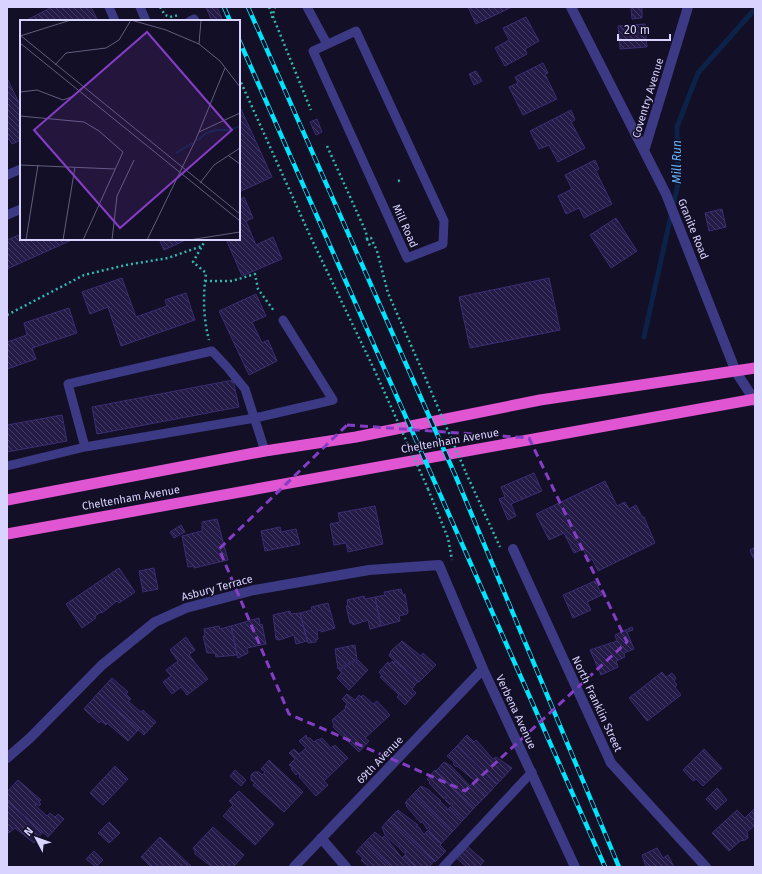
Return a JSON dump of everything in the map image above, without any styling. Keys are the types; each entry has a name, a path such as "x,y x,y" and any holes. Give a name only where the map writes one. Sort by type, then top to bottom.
{"highway":[{"name":"Cheltenham Avenue","path":"7,500 266,451 356,437 540,400 755,368"},
{"name":"Cheltenham Avenue","path":"7,534 755,400"}],"street":[{"name":"Granite Road","path":"570,7 666,194 678,221 736,372 755,400"},
{"name":"Coventry Avenue","path":"644,151 688,7"},
{"name":"North Franklin Street","path":"513,549 611,763 706,867"},
{"name":"Verbena Avenue","path":"439,565 484,669 575,867"},
{"name":"Asbury Terrace","path":"7,758 30,738 102,665 155,622 186,608 254,590 368,570 439,565"},
{"name":"69th Avenue","path":"294,867 484,669"},
{"path":"321,838 346,867"}],"lane":[{"path":"109,7 115,20"},
{"path":"140,7 146,20"},
{"path":"307,7 327,44"},
{"name":"Mill Road","path":"356,30 444,221 443,244 407,258 313,51 327,44 356,30"},
{"path":"7,175 20,169"},
{"path":"7,215 20,209"},
{"path":"7,466 85,447 254,418 333,400 283,320"},
{"path":"85,447 68,384 212,351 245,389 266,451"},
{"path":"443,867 532,772"}],"path":[{"path":"160,7 165,15 170,17 183,13"},
{"path":"269,7 272,18 311,110"},
{"path":"272,18 275,7"},
{"path":"240,80 312,240 374,369 428,489 448,538 453,560 439,565"},
{"path":"240,89 244,87"},
{"path":"327,146 361,219 370,246"},
{"path":"398,181 402,180"},
{"path":"367,239 371,238 377,251 388,292 466,473 504,554"},
{"path":"205,240 193,262 206,273 204,322 212,351"},
{"path":"7,315 84,275 126,265 168,258 202,246"},
{"path":"205,281 232,281 255,274 258,289 272,309 283,320"}],"highlighted area":[{"path":"347,425 529,438 627,642 465,791 289,714 219,549"}],"building":[{"path":"52,7 91,7 98,20 27,20"},
{"path":"206,7 217,7 223,20 212,20"},
{"path":"468,7 512,7 476,24"},
{"path":"642,7 642,18 632,19 631,8"},
{"path":"526,17 539,41 525,49 527,54 505,66 495,48 509,40 503,28"},
{"path":"645,24 647,47 620,49 618,26"},
{"path":"543,63 548,73 545,74 557,99 523,115 509,87 518,83 515,77"},
{"path":"476,71 482,81 474,85 469,74"},
{"path":"7,78 18,101 20,100 20,140 12,144 9,139 7,140"},
{"path":"240,110 272,177 240,192"},
{"path":"571,110 575,120 571,122 585,148 558,162 549,145 539,149 530,131"},
{"path":"317,119 322,132 316,135 310,122"},
{"path":"595,160 599,169 596,171 612,204 584,218 579,208 566,214 558,196 572,189 565,175"},
{"path":"244,197 253,218 246,221 256,245 273,237 282,259 242,276 226,240 240,240 240,199"},
{"path":"722,209 726,227 709,231 705,213"},
{"path":"616,218 637,251 611,268 590,235"},
{"path":"20,234 20,240 72,240 7,269 7,240"},
{"path":"159,240 186,240 164,250"},
{"path":"122,278 136,317 167,306 165,300 186,293 195,320 121,346 108,307 90,314 82,292"},
{"path":"549,278 560,330 470,348 459,297"},
{"path":"256,294 266,316 252,322 262,343 268,340 277,361 249,375 219,311"},
{"path":"69,308 77,333 32,348 36,359 7,369 7,342 27,335 24,323"},
{"path":"233,380 239,407 97,434 92,407"},
{"path":"62,415 67,441 7,452 7,425"},
{"path":"534,473 542,491 511,504 516,516 508,520 499,499 505,497 501,487"},
{"path":"605,481 617,506 625,502 629,509 636,505 642,517 644,517 655,543 598,571 592,559 589,561 583,549 574,553 564,533 549,540 536,514"},
{"path":"375,506 383,544 348,552 346,543 334,545 330,524 340,522 338,513"},
{"path":"217,519 228,560 194,568 194,566 188,567 182,536 202,531 202,522"},
{"path":"181,525 185,532 174,538 170,532"},
{"path":"280,527 281,532 296,529 300,544 265,551 261,531"},
{"path":"755,547 755,557 753,558 750,550"},
{"path":"119,568 135,592 119,603 117,601 102,613 101,612 95,616 96,618 82,628 66,604"},
{"path":"154,568 158,589 143,592 139,571"},
{"path":"595,581 602,595 587,602 591,610 573,618 563,595"},
{"path":"401,589 403,595 405,594 407,614 399,616 400,621 381,626 375,597 385,595 384,592"},
{"path":"364,596 365,599 375,597 381,626 370,629 368,620 353,625 350,623 346,606 348,606 347,600"},
{"path":"328,603 335,628 321,632 321,630 317,631 318,639 316,642 308,643 300,613 312,610 311,607"},
{"path":"290,611 291,614 300,613 307,641 296,644 294,635 279,640 276,639 273,615"},
{"path":"259,618 260,625 262,624 266,644 247,648 248,653 238,658 231,626"},
{"path":"219,626 220,629 231,626 237,655 216,657 215,653 207,653 203,636 205,636 204,629"},
{"path":"632,627 633,630 627,632 634,649 624,653 625,657 616,661 618,667 601,675 590,650 617,641 615,635"},
{"path":"186,637 195,650 189,655 208,679 187,695 181,687 172,694 163,682 171,676 166,670 178,661 170,650"},
{"path":"402,641 421,656 423,653 436,665 419,682 389,656 391,651"},
{"path":"355,645 357,659 338,669 335,649"},
{"path":"358,660 368,670 349,690 337,678 342,672 339,670"},
{"path":"392,661 394,663 395,661 419,682 417,682 412,689 416,693 405,705 397,697 399,695 380,677 382,676 379,672 388,662 390,664"},
{"path":"662,672 666,677 672,673 676,678 674,681 677,685 675,687 681,695 647,721 629,698"},
{"path":"112,678 128,692 126,694 131,699 128,701 141,712 143,710 156,722 144,735 98,693"},
{"path":"98,693 139,729 128,741 107,723 106,725 101,721 99,723 84,709"},
{"path":"347,694 355,700 359,695 361,697 363,695 373,704 377,701 390,715 365,738 369,741 359,752 333,727 334,725 332,720 346,708 345,707 347,704 342,699"},
{"path":"306,735 307,738 310,738 314,742 322,738 331,748 335,745 348,758 324,781 328,785 316,796 299,777 300,776 298,773 296,775 291,769 293,768 289,765 295,759 289,753 294,749 299,754 306,748 299,741"},
{"path":"467,735 474,742 476,740 493,759 496,757 512,768 497,784 457,746"},
{"path":"457,746 497,784 486,796 473,783 475,781 457,766 456,767 453,764 454,762 447,756"},
{"path":"704,749 722,768 703,786 696,779 693,781 683,770"},
{"path":"269,760 303,792 284,812 253,785 255,783 251,780 251,775 254,772 259,772 262,775 265,772 261,769"},
{"path":"444,762 451,766 470,786 473,783 486,796 474,808 436,771"},
{"path":"115,766 128,779 103,805 90,793"},
{"path":"235,770 246,780 241,786 230,776"},
{"path":"435,770 474,808 463,820 450,807 453,804 451,803 450,805 445,800 447,798 445,797 444,799 429,783 430,782 427,779"},
{"path":"18,780 41,800 39,802 41,804 39,806 36,804 35,805 47,816 50,813 55,817 58,814 64,819 48,837 7,801 7,792"},
{"path":"421,786 429,790 441,801 439,803 442,803 447,810 450,807 463,820 452,832 413,794"},
{"path":"717,788 727,800 716,810 706,799"},
{"path":"239,791 274,824 255,845 223,816 233,805 229,801"},
{"path":"413,794 452,832 441,844 427,831 430,829 428,827 427,829 422,821 421,823 406,806 407,805 405,803"},
{"path":"7,801 43,832 34,843 15,828 9,833 7,831"},
{"path":"755,808 755,825 747,832 748,838 740,841 729,851 712,833 737,810 745,818"},
{"path":"398,810 418,825 416,827 419,827 424,835 427,831 446,851 435,862 389,819"},
{"path":"389,819 434,861 429,867 416,867 404,856 406,853 405,851 404,853 399,848 400,846 398,847 385,835 382,827"},
{"path":"109,822 120,833 109,843 98,833"},
{"path":"213,827 244,855 233,867 212,867 195,854 193,848"},
{"path":"375,832 382,838 384,836 402,858 404,856 416,867 391,867 365,842"},
{"path":"160,837 192,867 151,867 141,857"},
{"path":"365,842 391,867 369,867 361,860 363,858 356,852"},
{"path":"466,845 484,861 479,867 467,867 455,857"},
{"path":"657,848 663,858 668,855 674,867 646,867 642,855"},
{"path":"94,851 103,860 96,867 86,859"}],"waterway":[{"name":"Mill Run","path":"644,337 678,184 677,127 698,73 755,9"}],"railway":[{"path":"224,7 230,20"},
{"path":"248,7 456,477 619,867"},
{"path":"240,42 605,867"}]}
